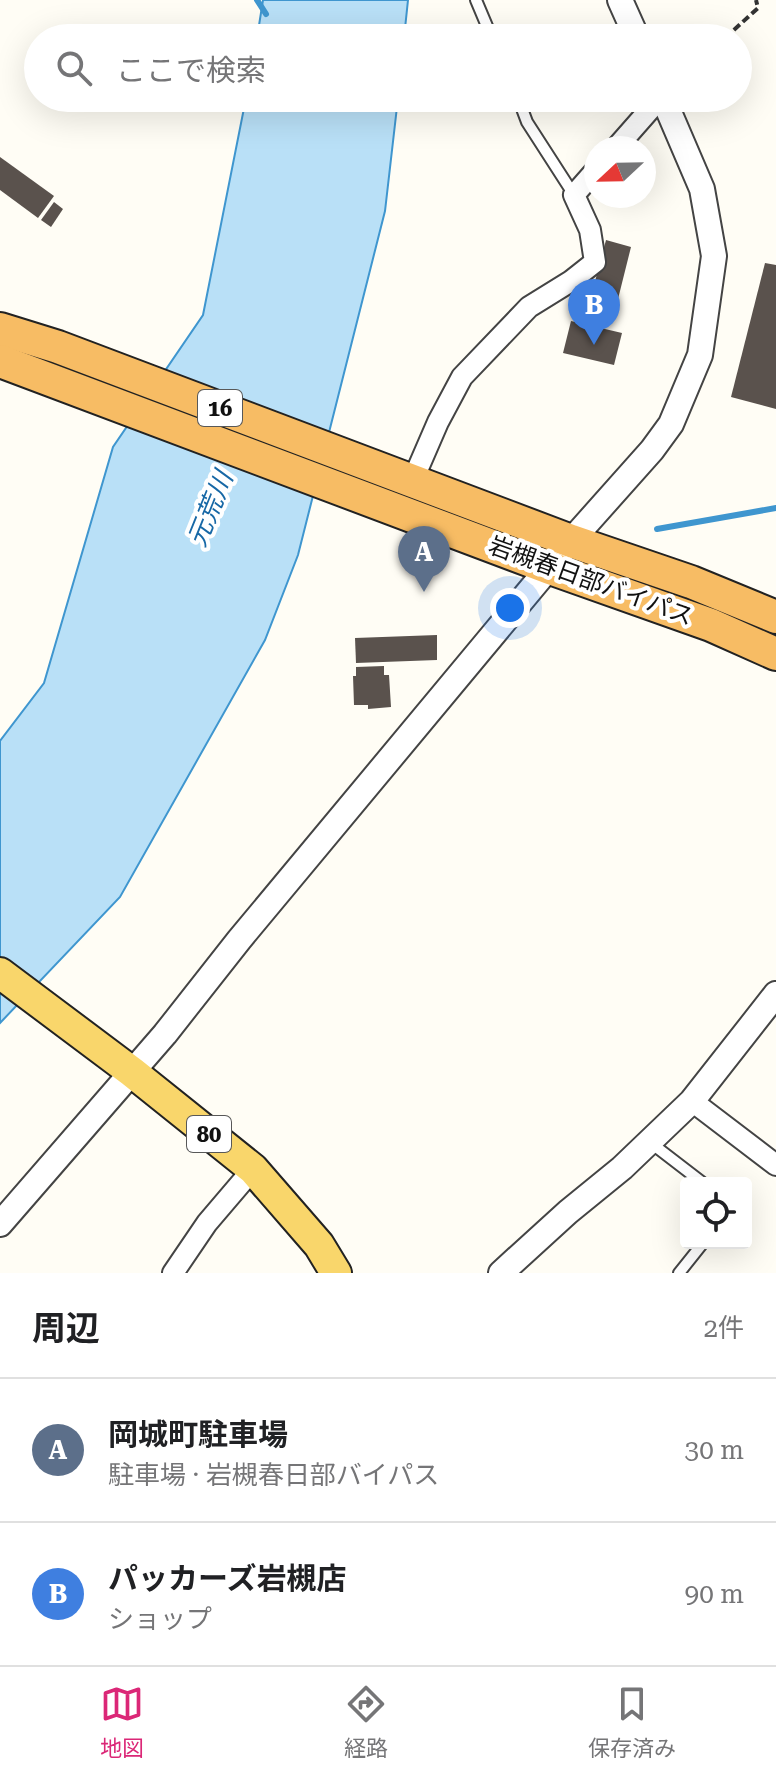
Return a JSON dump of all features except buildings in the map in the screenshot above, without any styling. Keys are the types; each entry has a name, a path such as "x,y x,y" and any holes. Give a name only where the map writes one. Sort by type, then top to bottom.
{"highway":[{"name":"岩槻春日部バイパス","path":"0,329 58,347 378,485 550,568 711,625 776,654"},
{"name":"岩槻春日部バイパス","path":"0,361 378,485 412,482 691,582 776,617"}],"main road":[{"name":"80","path":"0,973 132,1072 253,1169 319,1245 336,1273"}],"street":[{"path":"620,0 631,24"},
{"path":"627,136 649,112"},
{"path":"0,1224 132,1072 671,424 700,355 714,256 702,189 668,112"},
{"path":"412,482 462,377 529,307 595,262 590,230 574,195 584,184"},
{"path":"501,1273 692,1101 776,994"},
{"path":"692,1101 776,1165"},
{"path":"173,1273 207,1223 253,1169"}],"lane":[{"path":"476,0 486,24"},
{"path":"523,112 574,195"},
{"path":"650,1142 695,1177"},
{"path":"679,1273 698,1249"}],"path":[{"path":"740,24 758,8 756,0"}],"water":[{"path":"263,0 408,0 405,24 259,24"},
{"name":"元荒川","path":"243,112 396,112 385,211 298,555 265,640 120,897 0,1023 0,741 44,683 113,447 203,315"}],"waterway":[{"path":"257,0 266,14"},
{"path":"657,529 776,508"}],"place":[{"name":"パッカーズ岩槻店","path":"594,345"},
{"name":"岡城町駐車場","path":"424,592"}]}
